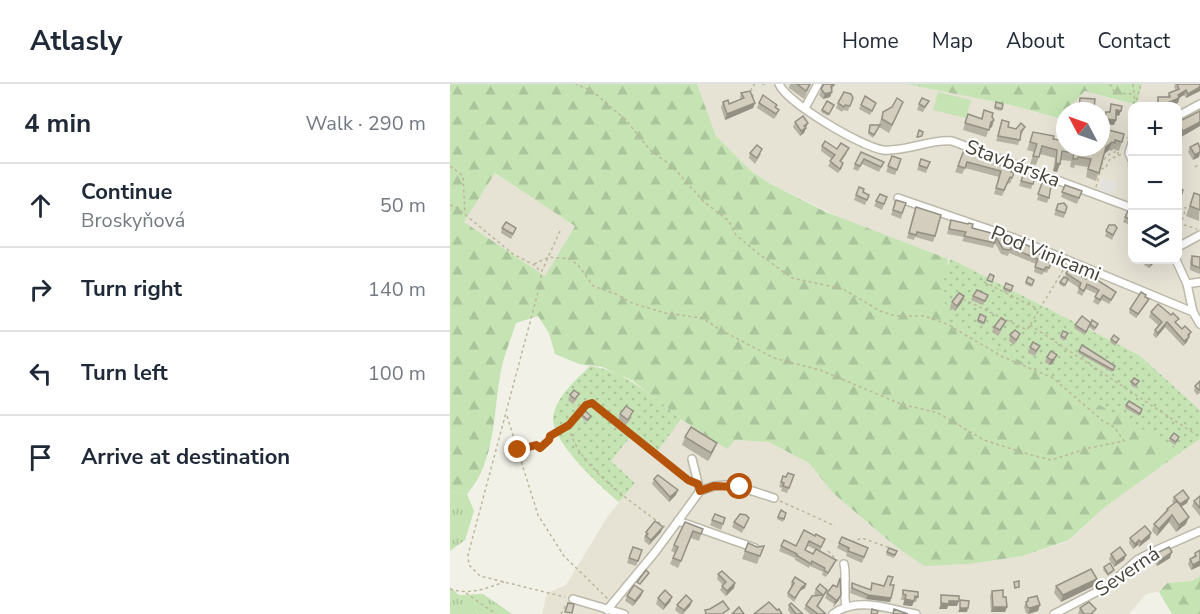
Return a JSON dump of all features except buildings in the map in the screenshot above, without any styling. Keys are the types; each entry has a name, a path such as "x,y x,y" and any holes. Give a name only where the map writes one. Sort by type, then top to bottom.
{"street":[{"name":"Stavbárska","path":"778,84 788,98 851,137 882,150 899,150 943,140 952,141 1128,206"},
{"path":"805,108 818,84"},
{"path":"1182,114 1200,104"},
{"name":"Pod Vinicami","path":"897,198 1014,238 1193,312"},
{"path":"1182,244 1199,232"},
{"path":"1178,264 1186,284 1193,312 1200,324"},
{"path":"1186,284 1200,282"},
{"path":"607,610 671,531 699,487 692,459"},
{"path":"699,487 725,485 740,487 774,498"},
{"path":"678,521 756,549"},
{"name":"Severná","path":"1054,614 1108,586 1137,560 1200,531"},
{"path":"844,564 846,606"},
{"path":"573,599 594,610 624,614"},
{"path":"833,614 846,606 861,604 892,612 916,614"}],"path":[{"path":"534,264 549,257 570,259 579,266 593,286 616,294 632,303 665,313 702,318 774,358 820,370 901,404 938,414 984,440 1051,460 1089,448 1124,441 1114,428 1053,378 1003,357 947,324 924,316 896,316 880,311 843,289 792,278 736,235 729,221 703,201 673,167 650,150 626,120 592,91 576,84"},
{"path":"753,96 751,88 755,84"},
{"path":"1110,84 1115,93 1135,94"},
{"path":"1133,84 1135,102"},
{"path":"1136,102 1141,84"},
{"path":"1095,191 1103,160 1107,155 1118,151 1118,155"},
{"path":"1101,168 1105,169 1107,162 1123,154"},
{"path":"1195,167 1200,164"},
{"path":"450,166 463,176 465,214"},
{"path":"450,205 465,214 513,254 534,264 540,273 541,281 468,555 469,565 480,576 573,599"},
{"path":"1179,210 1180,207 1186,208 1182,220"},
{"path":"1182,224 1199,232"},
{"path":"540,273 560,231"},
{"path":"961,298 1027,330 1069,261"},
{"path":"984,282 1039,310"},
{"path":"1030,325 1196,434"},
{"path":"518,450 536,445 540,448 550,436 569,425 586,405 592,403 699,487"},
{"path":"506,415 537,515 564,556 613,603"},
{"path":"569,425 570,435 581,453 610,486 671,531"},
{"path":"774,498 835,526"},
{"path":"850,543 862,538 896,551"},
{"path":"828,551 844,564"},
{"path":"466,593 504,582"},
{"path":"450,589 466,593 496,614"},
{"path":"561,614 568,602 573,599"}],"shaded area":[{"path":"697,84 906,84 1011,105 1056,118 1056,156 1110,156 1110,102 1074,102 1085,91 1128,103 1128,264 1182,264 1182,102 1137,102 1142,84 1200,84 1200,410 1139,355 951,259 947,263 947,259 849,222 769,183 752,172 716,136"},
{"path":"495,173 575,226 545,276 464,222"},
{"path":"1102,178 1118,184 1110,195 1098,190"},
{"path":"681,419 727,448 735,440 769,442 809,463 833,493 894,545 969,564 1023,556 1069,541 1105,507 1200,439 1200,576 1192,581 1167,583 1161,591 1146,594 1129,614 542,614 547,593 566,585 608,516 635,483 611,461 631,436 655,454"}],"green space":[{"path":"450,84 697,84 716,136 752,172 826,212 948,259 944,293 1180,453 1105,507 1069,540 1023,556 969,564 924,566 894,545 833,493 809,463 769,442 735,440 727,449 681,419 633,381 602,367 579,364 555,354 549,333 538,316 516,323 501,371 488,452 476,481 467,494 450,492","holes":["495,173 575,226 545,276 464,222"]},
{"path":"906,84 1142,84 1138,102 1128,103 1085,91 1074,102 1056,102 1056,117 1011,105"},
{"path":"938,92 971,100 966,118 933,110"},
{"path":"951,259 1139,355 1200,410 1200,439 1180,453 1169,444 947,320 944,280"},
{"path":"590,366 627,379 681,419 655,455 631,436 611,461 635,483 619,502 579,464 555,429 553,419 557,404"},
{"path":"450,492 467,494 474,511 465,540 450,551"},
{"path":"1200,576 1200,614 1172,614 1159,592 1167,583 1192,581"},
{"path":"450,587 459,595 483,594 512,614 450,614"}],"route":[{"path":"518,450 536,445 540,448 550,436 569,425 586,405 592,403 688,480 698,484 700,491 714,486 740,487"}]}
